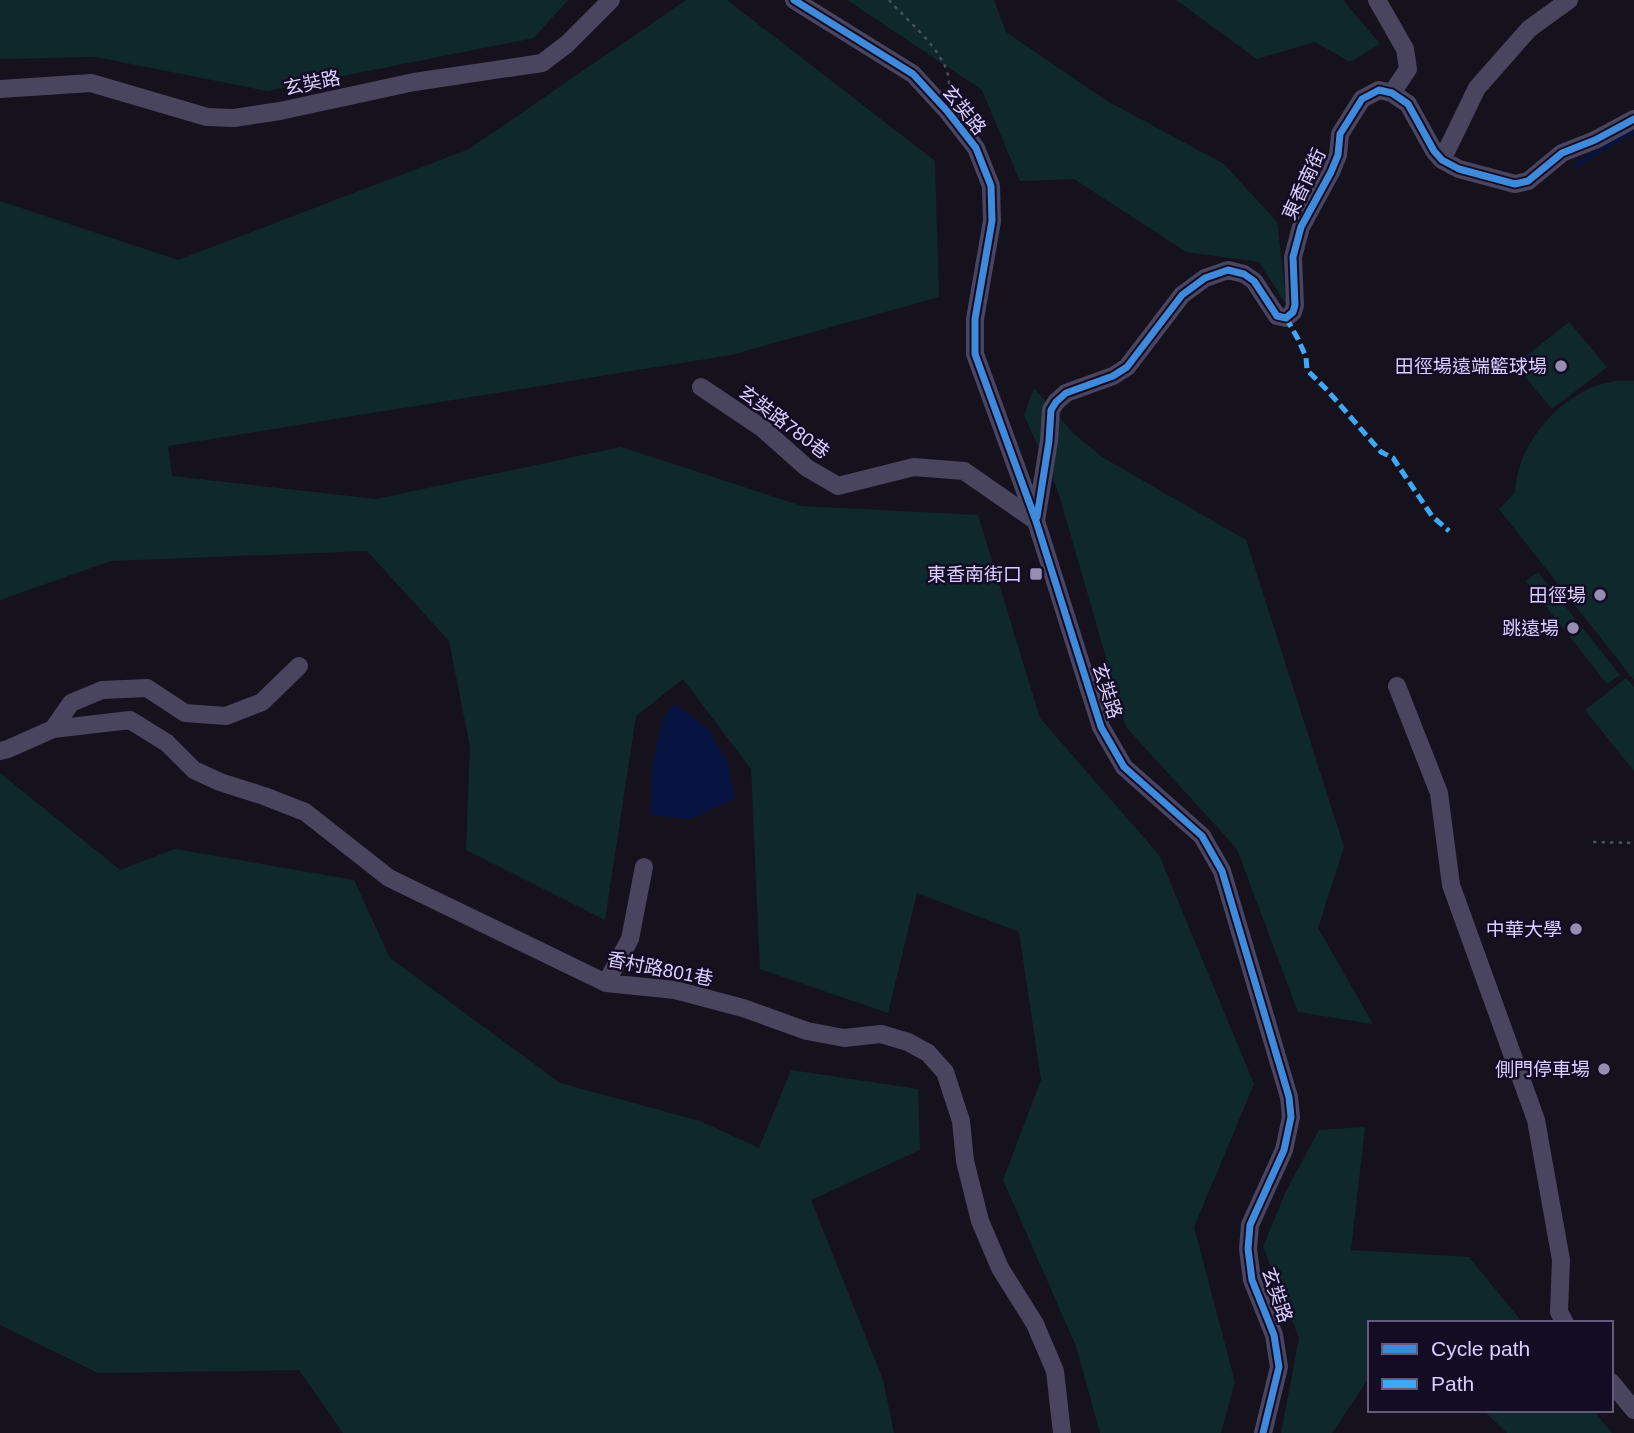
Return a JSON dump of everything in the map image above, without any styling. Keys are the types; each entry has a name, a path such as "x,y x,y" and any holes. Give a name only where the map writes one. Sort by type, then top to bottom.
{"street":[{"name":"玄奘路","path":"0,89 91,83 207,117 234,118 269,113 414,82 542,63 567,44 611,0"},
{"name":"玄奘路","path":"794,0 914,74 976,148 991,186 992,221 975,319 975,354 1036,521 1101,727 1124,767 1202,836 1222,871 1289,1097 1291,1117 1284,1150 1250,1226 1248,1249 1252,1280 1274,1335 1279,1367 1264,1433"},
{"path":"1377,0 1405,48 1408,69 1392,93 1408,104 1434,151 1442,160 1459,169 1515,184 1528,181 1562,153 1595,140 1634,119"},
{"path":"1442,160 1477,88 1529,29 1569,0"},
{"name":"東香南街","path":"1036,521 1049,441 1051,410 1056,402 1066,393 1113,376 1126,367 1182,295 1205,278 1228,270 1244,274 1254,281 1277,316 1286,318 1293,312 1293,257 1298,237 1301,226 1338,156 1340,134 1362,99 1379,90 1392,93"},
{"name":"玄奘路780巷","path":"701,387 762,428 807,468 838,486 914,467 964,471 1036,521"},
{"path":"53,729 71,703 102,690 147,688 185,713 226,716 262,702 299,666"},
{"path":"1397,686 1439,793 1451,885 1536,1120 1561,1260 1559,1312 1564,1321"},
{"name":"香村路801巷","path":"0,751 53,729 130,720 167,743 194,770 305,812 389,878 607,984 675,990 831,1036 844,1038 881,1034 908,1042 928,1053 945,1072 961,1121 965,1161 980,1221 1000,1268 1035,1324 1055,1371 1062,1433"},
{"path":"607,984 630,939 644,867"},
{"path":"1613,1384 1634,1410"}],"path":[{"path":"889,0 932,46 949,75 949,86 939,102"},
{"path":"1593,842 1634,843"}],"green space":[{"path":"0,0 568,0 534,38 267,91 96,57 0,59"},
{"path":"686,0 727,0 935,161 939,297 731,355 168,446 172,476 376,499 621,447 802,506 978,515 1040,718 1159,855 1254,1084 1194,1227 1235,1382 1221,1433 1100,1433 1076,1346 1003,1180 1041,1080 1019,932 917,893 888,1013 760,969 751,769 683,679 636,716 605,920 466,850 470,747 449,641 367,551 111,561 0,600 0,201 178,260 469,149"},
{"path":"847,0 994,0 1006,32 1107,101 1224,164 1277,222 1287,306 1259,262 1186,252 1074,179 1020,181 982,90"},
{"path":"1176,0 1343,0 1380,44 1350,62 1315,42 1257,59"},
{"name":"田徑場遠端籃球場","path":"1569,322 1607,367 1552,409 1515,365"},
{"name":"田徑場","path":"1615,381 1634,381 1634,680 1499,509 1515,493 1522,461 1548,419 1560,407 1588,389"},
{"path":"1034,388 1073,433 1102,457 1246,540 1344,847 1318,928 1373,1024 1298,1012 1237,849 1126,727 1058,491 1024,415"},
{"name":"跳遠場","path":"1538,572 1620,675 1607,684 1526,581"},
{"path":"1626,678 1634,687 1634,771 1585,710"},
{"path":"0,773 120,870 175,849 354,880 390,958 560,1083 700,1121 759,1148 791,1070 918,1089 920,1150 811,1200 883,1380 894,1433 343,1433 299,1370 98,1373 0,1325"},
{"path":"1365,1127 1351,1250 1469,1257 1521,1321 1368,1321 1368,1379 1332,1433 1281,1433 1299,1338 1263,1247 1286,1191 1319,1130"},
{"path":"1485,1412 1595,1412 1612,1433 1507,1433"}],"shaded area":[{"path":"675,704 707,728 728,762 734,799 690,819 651,815 651,771 663,718"}],"waterway":[{"path":"1576,165 1634,132"}],"marked path":[{"path":"1286,318 1306,357 1307,370 1381,452 1393,458 1432,516 1449,531"}],"cycle path":[{"path":"794,0 913,74 976,148 991,186 992,221 975,319 975,354 1036,521 1101,727 1124,767 1202,836 1222,871 1289,1097 1291,1117 1284,1150 1250,1225 1248,1249 1252,1280 1274,1335 1279,1367 1263,1433"},
{"path":"1037,517 1051,410 1056,402 1066,393 1113,376 1127,367 1182,295 1205,278 1228,270 1244,274 1254,281 1277,316 1286,318 1293,312 1293,257 1301,227 1331,172 1338,155 1340,134 1362,99 1379,90 1392,93 1408,104 1434,151 1442,160 1459,169 1515,184 1528,181 1562,153 1595,140 1634,119"}],"place":[{"name":"田徑場遠端籃球場","path":"1561,366"},
{"name":"東香南街口","path":"1036,574"},
{"name":"田徑場","path":"1600,595"},
{"name":"跳遠場","path":"1573,628"},
{"name":"中華大學","path":"1576,929"},
{"name":"側門停車場","path":"1604,1069"}]}
